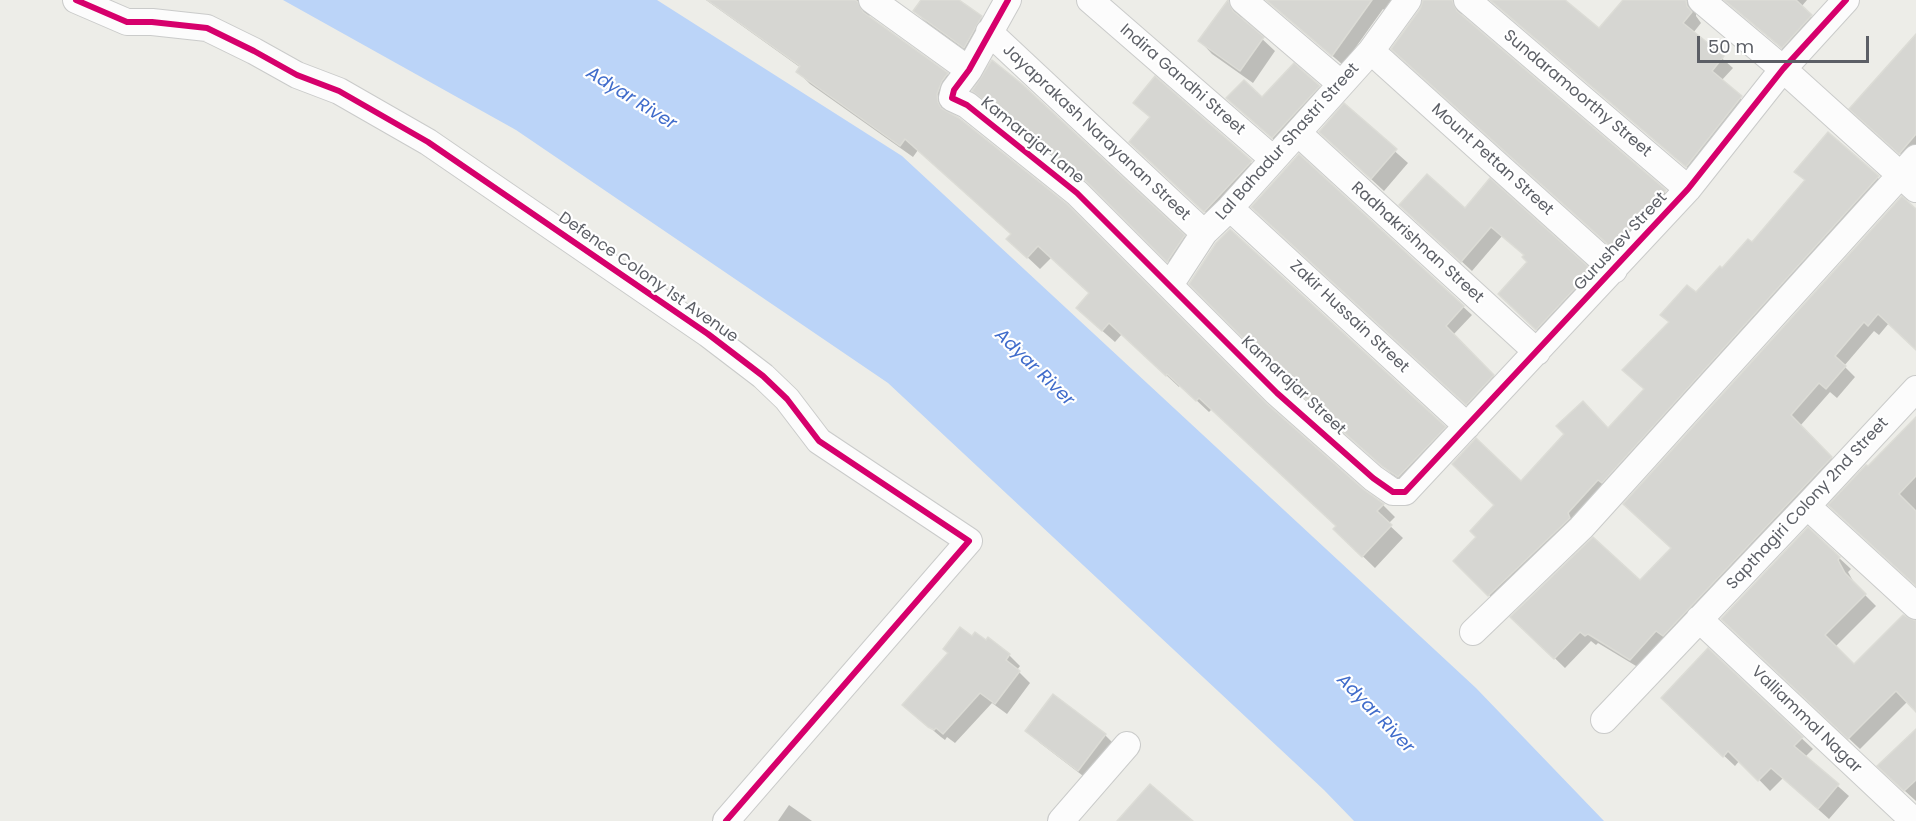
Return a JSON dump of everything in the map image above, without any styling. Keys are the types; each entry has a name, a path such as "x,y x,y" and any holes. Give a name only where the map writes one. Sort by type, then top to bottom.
{"street":[{"name":"Defence Colony 1st Avenue","path":"76,0 127,22 152,22 207,28 297,75 339,91 428,142 708,334 763,376 787,399 819,441 969,541 726,821"},
{"path":"872,0 969,70 1008,0"},
{"name":"Indira Gandhi Street","path":"1090,0 1273,159"},
{"path":"1243,0 1340,83"},
{"name":"Lal Bahadur Shastri Street","path":"1170,285 1204,233 1230,208 1371,51 1408,0"},
{"name":"Sundaramoorthy Street","path":"1467,0 1688,189"},
{"path":"1473,632 1581,528 1911,175 1701,0"},
{"name":"Gurushev Street","path":"1405,492 1688,189 1783,69 1846,0"},
{"name":"Jayaprakash Narayanan Street","path":"989,32 1204,233"},
{"name":"Mount Pettan Street","path":"1371,51 1614,270"},
{"name":"Kamarajar Lane","path":"969,70 954,90 952,98 967,105 1077,193 1170,285"},
{"name":"Radhakrishnan Street","path":"1298,133 1537,352"},
{"name":"Zakir Hussain Street","path":"1230,208 1467,426"},
{"name":"Kamarajar Street","path":"1170,285 1277,393 1373,478 1393,492 1405,492"},
{"name":"Sapthagiri Colony 2nd Street","path":"1604,720 1914,396"},
{"path":"1807,506 1916,606"},
{"name":"Valliammal Nagar","path":"1699,619 1914,821"},
{"path":"1062,821 1127,745"}],"water":[{"name":"Adyar River","path":"283,0 657,0 902,156 1476,688 1604,821 1354,821 1324,790 888,383 516,130"}],"building":[{"path":"707,0 855,0 858,2 863,12 948,73 937,94 941,108 959,118 1067,204 1267,404 1363,489 1384,504 1377,511 1392,525 1362,557 1333,529 1336,526 1199,398 1196,401 1167,374 1166,376 1109,323 1102,331 1076,308 1089,293 1038,246 1027,258 1006,239 1011,234 905,139 900,146 796,72 800,66"},
{"path":"921,0 959,0 982,16 964,48 913,11"},
{"path":"1228,0 1233,11 1264,37 1240,71 1198,41"},
{"path":"1266,0 1372,0 1332,56"},
{"path":"1423,0 1452,0 1457,11 1666,190 1612,248 1391,49 1420,9"},
{"path":"1490,0 1565,0 1599,28 1623,0 1686,0 1692,12 1683,23 1724,56 1712,71 1742,96 1686,167"},
{"path":"1724,0 1796,0 1812,15 1782,48"},
{"path":"1916,34 1916,134 1899,154 1849,109"},
{"path":"992,60 1022,84 1185,235 1167,262 1086,181 972,91"},
{"path":"1294,63 1320,86 1272,138 1226,98 1244,80 1262,97"},
{"path":"1155,76 1252,161 1204,212 1129,142 1150,117 1133,103"},
{"path":"1344,103 1397,149 1371,179 1319,132"},
{"path":"1828,132 1879,176 1602,483 1598,480 1568,513 1570,518 1488,596 1453,561 1476,537 1470,531 1494,505 1452,464 1476,438 1521,481 1564,434 1556,426 1583,401 1608,428 1644,389 1622,370 1669,322 1660,315 1687,285 1696,292 1748,239 1752,242 1805,180 1794,172"},
{"path":"1299,154 1464,306 1446,326 1494,375 1466,405 1251,207"},
{"path":"1427,174 1465,208 1490,178 1592,270 1536,330 1498,294 1527,262 1522,257 1524,255 1491,227 1461,262 1399,205"},
{"path":"1902,196 1916,209 1916,350 1878,314 1868,326 1864,322 1835,356 1846,366 1826,389 1819,383 1791,415 1832,457 1663,636 1656,631 1630,660 1588,634 1585,636 1580,632 1554,659 1510,617 1593,537 1640,580 1671,548 1623,504"},
{"path":"1230,229 1446,427 1398,477 1382,466 1287,382 1189,284 1216,243"},
{"path":"1916,417 1916,476 1899,494 1916,511 1916,586 1828,505"},
{"path":"1808,527 1840,557 1838,560 1845,573 1866,594 1825,635 1854,664 1903,615 1916,621 1916,712 1896,691 1848,739 1721,619"},
{"path":"960,627 972,636 975,632 986,640 988,637 1010,654 1006,660 1020,671 995,704 980,693 943,734 936,728 934,730 928,727 902,705 948,653 943,649"},
{"path":"1708,648 1803,737 1794,746 1839,784 1818,809 1771,768 1758,781 1728,751 1723,757 1661,698"},
{"path":"1053,694 1106,734 1078,771 1025,731"},
{"path":"1916,729 1916,780 1904,791 1877,766"},
{"path":"1150,784 1193,821 1117,821"}],"cycle path":[{"path":"76,0 127,22 152,22 207,28 297,75 339,91 428,142 708,334 763,376 787,399 819,441 969,541 726,821"},
{"path":"1008,0 969,70 954,90 952,98 967,105 1077,193 1277,393 1373,478 1393,492 1405,492 1688,189 1783,69 1846,0"}]}
